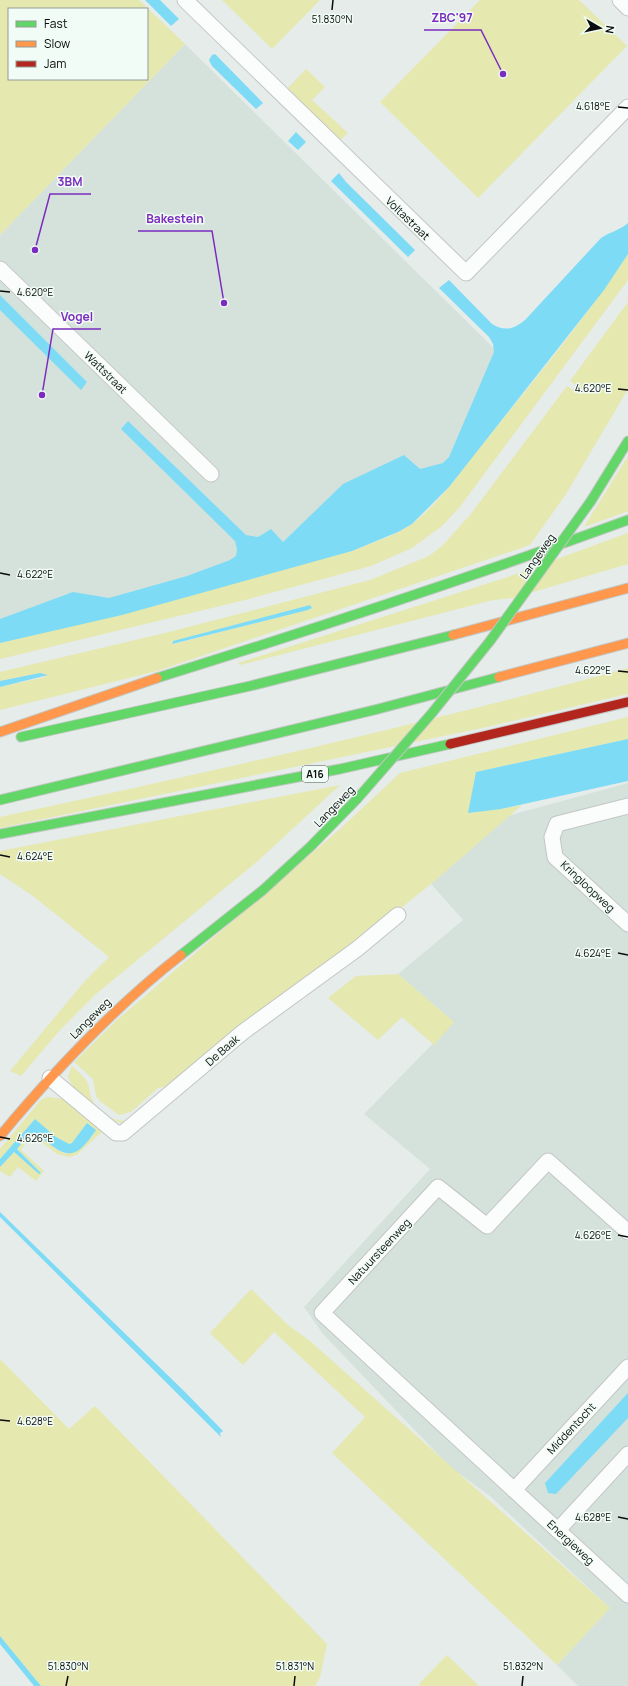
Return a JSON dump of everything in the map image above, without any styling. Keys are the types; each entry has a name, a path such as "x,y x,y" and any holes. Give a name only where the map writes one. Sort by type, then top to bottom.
{"main road":[{"name":"Langeweg","path":"0,1136 67,1059 130,997 263,890 298,859 357,799 442,701 528,590 591,501 628,440"},
{"path":"0,732 123,689 325,626 507,564 628,520"},
{"path":"15,738 175,704 326,668 628,588"},
{"path":"0,800 378,709 628,643"},
{"name":"A16","path":"0,834 340,769 628,702"}],"street":[{"name":"Voltastraat","path":"185,0 466,273 628,107"},
{"path":"620,0 628,8"},
{"name":"Wattstraat","path":"0,269 211,474"},
{"name":"Kringloopweg","path":"628,806 557,824 552,837 555,857 628,924"},
{"name":"De Baak","path":"50,1078 116,1133 124,1132 242,1032 357,949 398,915"},
{"name":"Natuursteenweg","path":"514,1490 322,1312 438,1187 487,1226 548,1161 628,1232"},
{"name":"Middentocht","path":"514,1490 628,1367"},
{"path":"558,1530 628,1454"},
{"name":"Energieweg","path":"514,1490 628,1595"}],"shaded area":[{"path":"185,44 516,370 628,226 436,484 343,541 0,635 0,235"},
{"path":"628,783 628,1686 578,1686 557,1665 610,1608 490,1496 450,1467 323,1334 304,1307 430,1169 364,1114 454,1022 398,974 463,920 431,884 507,816"}],"green space":[{"path":"0,0 139,0 147,8 8,8 8,80 148,80 148,9 185,44 0,235"},
{"path":"222,0 320,0 272,49"},
{"path":"480,0 579,0 627,46 478,198 380,102"},
{"path":"306,69 325,87 312,100 348,133 338,142 285,91"},
{"path":"628,254 628,280 459,508 442,526 412,548 371,566 245,600 0,659 0,643 352,551 391,536 412,524 442,496 451,485 540,373"},
{"path":"628,302 628,389 566,494 530,545 157,671 0,710 0,687 45,677 40,673 0,681 0,672 169,632 370,580 429,556 443,545 470,515 567,386 573,390 576,385 570,381","holes":["310,605 311,609 186,641 173,644 171,642"]},
{"path":"628,456 628,511 584,527"},
{"path":"628,533 628,564 513,598 493,600 240,665 238,663 508,577"},
{"path":"628,668 628,694 487,727 0,828 0,817 315,747 472,709"},
{"path":"628,717 628,739 476,772 501,809 522,805 437,879 375,929 171,1086 158,1088 131,1112 119,1115 100,1101 96,1096 93,1079 74,1062 117,1020 340,829 400,773"},
{"path":"340,785 259,860 96,994 60,1030 21,1076 10,1071 85,981 109,957 33,896 0,874 0,851"},
{"path":"398,974 454,1022 434,1045 402,1017 378,1040 328,998 356,976"},
{"path":"72,1066 86,1080 93,1102 97,1107 112,1118 124,1121 129,1120 127,1124 111,1119 101,1113 76,1091 68,1076"},
{"path":"47,1097 64,1099 102,1129 102,1132 76,1155 69,1157 57,1154 35,1137 30,1137 21,1150 44,1171 36,1181 18,1167 10,1177 0,1171 0,1167 14,1152 39,1174 41,1173 17,1149 29,1134 35,1133 65,1154 91,1138 96,1130 87,1123 72,1143 69,1144 56,1137 35,1119 0,1159 0,1149 41,1100"},
{"path":"251,1289 288,1325 310,1341 610,1608 557,1665 332,1453 365,1417 274,1332 243,1365 210,1333"},
{"path":"0,1359 69,1429 95,1406 327,1644 320,1677 315,1686 41,1686 0,1636"},
{"path":"447,1655 479,1686 421,1686 419,1684"}],"water":[{"path":"145,0 160,0 179,19 171,26"},
{"path":"215,54 263,103 256,109 212,66 209,60 212,55"},
{"path":"296,132 306,142 298,150 288,141"},
{"path":"339,173 346,182 415,250 408,257 331,181"},
{"path":"628,223 628,254 604,290 449,487 412,524 398,532 352,551 122,615 0,643 0,619 73,592 109,598 187,576 230,560 236,556 237,549 235,541 121,429 128,421 246,535 258,537 271,529 283,542 343,484 404,455 420,469 443,463 449,457 494,352 493,344 489,337 439,288 449,280 492,324 506,329 514,327 526,319 601,238"},
{"path":"0,295 87,382 81,390 0,310"},
{"path":"310,605 312,608 308,610 172,644 173,641"},
{"path":"40,673 48,675 0,687 0,681"},
{"path":"628,739 628,781 501,809 468,813 476,772"},
{"path":"35,1119 56,1137 69,1144 72,1143 87,1123 96,1130 88,1141 74,1153 67,1153 53,1147 35,1133 29,1134 17,1149 41,1173 39,1174 14,1152 0,1167 0,1159"},
{"path":"0,1212 185,1392 223,1431 220,1433 221,1437 0,1217"},
{"path":"628,1393 628,1418 556,1494 548,1493 545,1483"},
{"path":"0,1636 41,1686 34,1686 0,1644"}],"traffic: fast":[{"path":"591,501 628,441"},
{"path":"357,799 432,713 490,641 591,501"},
{"path":"157,678 393,602 628,520"},
{"path":"21,737 250,686 453,635"},
{"path":"0,800 378,709 499,677"},
{"path":"0,834 340,769 450,744"},
{"path":"181,955 263,890 311,846 357,799"}],"traffic: slow":[{"path":"453,635 628,588"},
{"path":"499,677 628,643"},
{"path":"0,732 157,678"},
{"path":"0,1136 42,1087 108,1018 181,955"}],"traffic: jam":[{"path":"450,744 628,702"}],"place":[{"name":"ZBC'97","path":"503,74"},
{"name":"3BM","path":"35,250"},
{"name":"Bakestein","path":"224,303"},
{"name":"Vogel","path":"42,395"}]}
